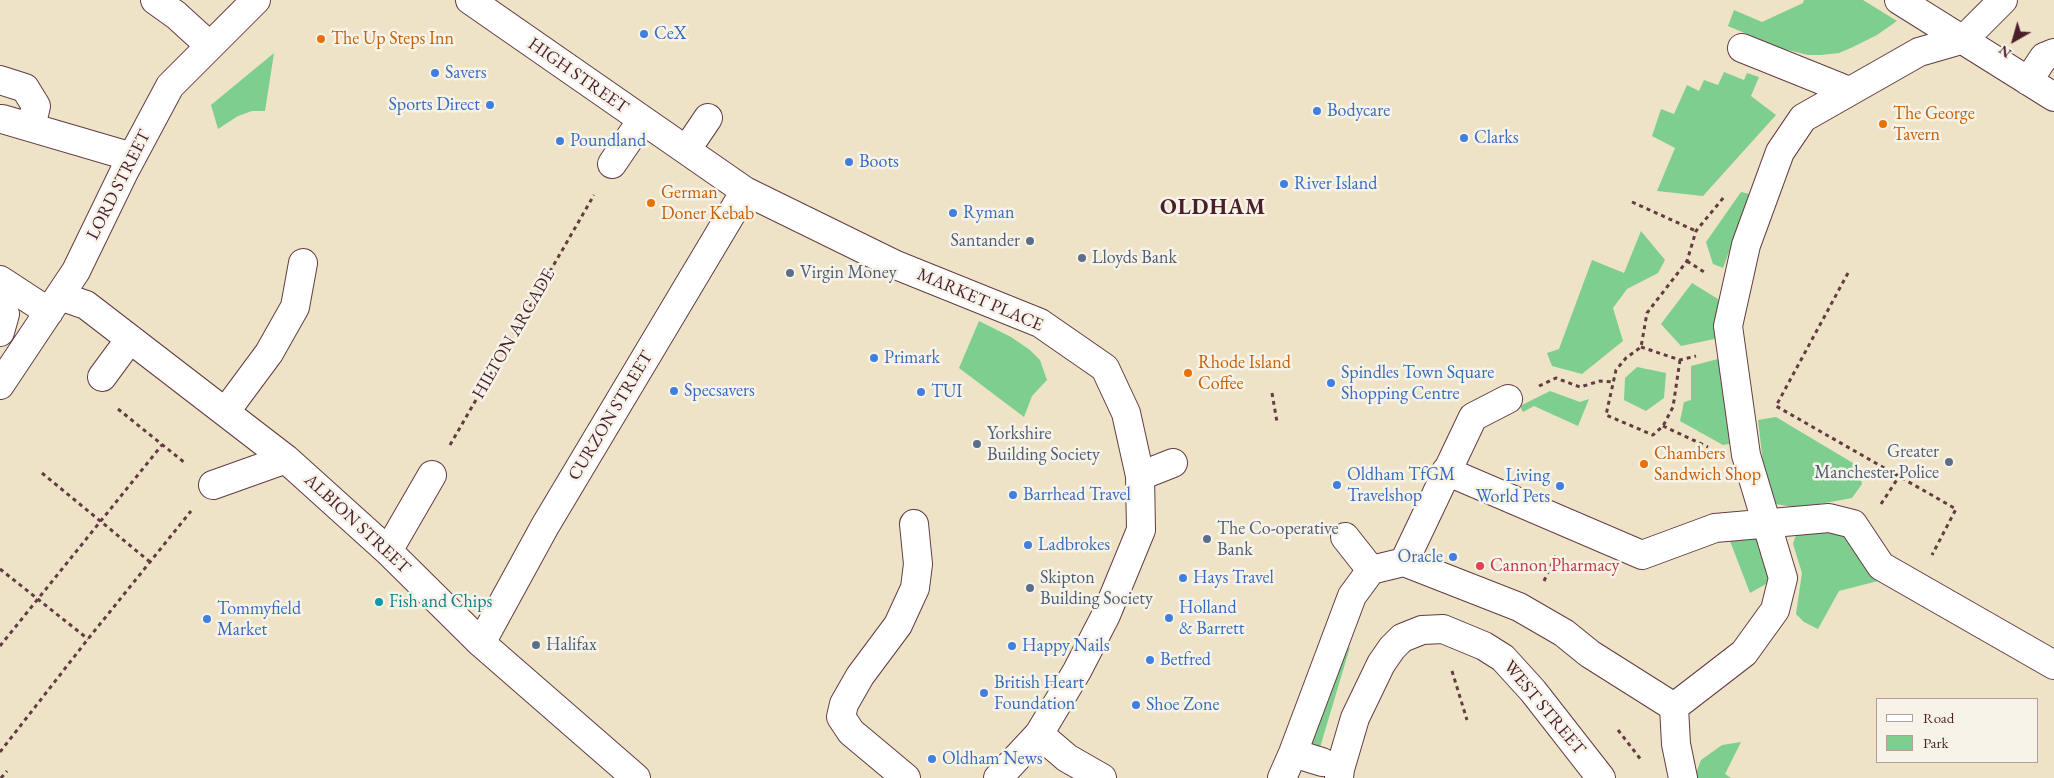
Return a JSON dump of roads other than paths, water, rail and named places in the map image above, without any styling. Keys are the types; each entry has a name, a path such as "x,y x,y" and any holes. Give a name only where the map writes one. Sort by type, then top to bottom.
{"street":[{"path":"155,0 176,15 210,46"},
{"name":"LORD STREET","path":"0,385 76,271 132,157 170,86 256,0"},
{"name":"HIGH STREET","path":"470,0 642,120 687,149"},
{"path":"1899,0 2054,97"},
{"path":"1674,706 1744,653 1775,610 1783,578 1746,455 1728,326 1746,245 1780,152 1803,118 1918,52 1964,40 2003,0"},
{"path":"1742,48 1849,91"},
{"path":"2028,81 2044,57 2054,53"},
{"path":"0,80 24,88 36,106 31,127"},
{"path":"687,149 708,118"},
{"path":"2,119 132,157"},
{"path":"612,164 642,120"},
{"name":"MARKET PLACE","path":"687,149 745,191 896,265 1040,323 1105,368 1126,413 1140,476 1141,530 1106,615 1077,670 1039,734 998,778"},
{"name":"CURZON STREET","path":"481,643 546,526 745,191"},
{"path":"226,411 269,353 295,307 303,263"},
{"name":"ALBION STREET","path":"0,280 54,304 86,305 226,411 286,459 388,551 481,643 636,778"},
{"path":"0,305 5,314 0,332"},
{"path":"102,377 130,339"},
{"path":"1404,562 1473,417 1508,399"},
{"path":"212,484 286,459"},
{"path":"1140,476 1173,463"},
{"path":"1446,471 1642,555 1715,528 1829,518 1853,524 1880,566 2054,665"},
{"path":"388,551 432,475"},
{"path":"906,778 851,732 841,717 844,704 860,676 898,625 916,588 918,564 914,524"},
{"path":"1345,537 1371,570"},
{"path":"1282,778 1352,596 1371,570 1404,562 1476,596 1519,608 1534,605 1564,633 1585,661 1674,706"},
{"name":"WEST STREET","path":"1330,770 1340,769 1355,718 1381,664 1392,648 1402,638 1422,630 1443,629 1484,646 1503,658 1533,691 1585,755 1601,778"},
{"path":"1674,706 1676,744 1682,778"},
{"path":"1039,734 1067,758 1102,778"},
{"path":"1293,753 1330,770"}],"place":[{"name":"CeX","path":"644,34"},
{"name":"The Up Steps Inn","path":"321,39"},
{"name":"Savers","path":"435,73"},
{"name":"Sports Direct","path":"490,105"},
{"name":"Bodycare","path":"1317,111"},
{"name":"The George Tavern","path":"1883,124"},
{"name":"Clarks","path":"1464,138"},
{"name":"Poundland","path":"560,141"},
{"name":"Boots","path":"849,162"},
{"name":"River Island","path":"1284,184"},
{"name":"German Doner Kebab","path":"651,203"},
{"name":"Ryman","path":"953,213"},
{"name":"Santander","path":"1030,241"},
{"name":"Lloyds Bank","path":"1082,258"},
{"name":"Virgin Money","path":"790,273"},
{"name":"Primark","path":"874,358"},
{"name":"Rhode Island Coffee","path":"1188,373"},
{"name":"Spindles Town Square Shopping Centre","path":"1331,383"},
{"name":"Specsavers","path":"674,391"},
{"name":"TUI","path":"921,392"},
{"name":"Yorkshire Building Society","path":"977,444"},
{"name":"Greater Manchester Police","path":"1949,462"},
{"name":"Chambers Sandwich Shop","path":"1644,464"},
{"name":"Oldham TfGM Travelshop","path":"1337,485"},
{"name":"Living World Pets","path":"1560,486"},
{"name":"Barrhead Travel","path":"1013,495"},
{"name":"The Co-operative Bank","path":"1207,539"},
{"name":"Ladbrokes","path":"1028,545"},
{"name":"Oracle","path":"1453,557"},
{"name":"Cannon Pharmacy","path":"1480,566"},
{"name":"Hays Travel","path":"1183,578"},
{"name":"Skipton Building Society","path":"1030,588"},
{"name":"Fish and Chips","path":"379,602"},
{"name":"Holland & Barrett","path":"1169,618"},
{"name":"Tommyfield Market","path":"207,619"},
{"name":"Halifax","path":"536,645"},
{"name":"Happy Nails","path":"1012,646"},
{"name":"Betfred","path":"1150,660"},
{"name":"British Heart Foundation","path":"984,693"},
{"name":"Shoe Zone","path":"1136,705"},
{"name":"Oldham News","path":"932,759"}],"district":[{"name":"OLDHAM","path":"1213,208"}]}
